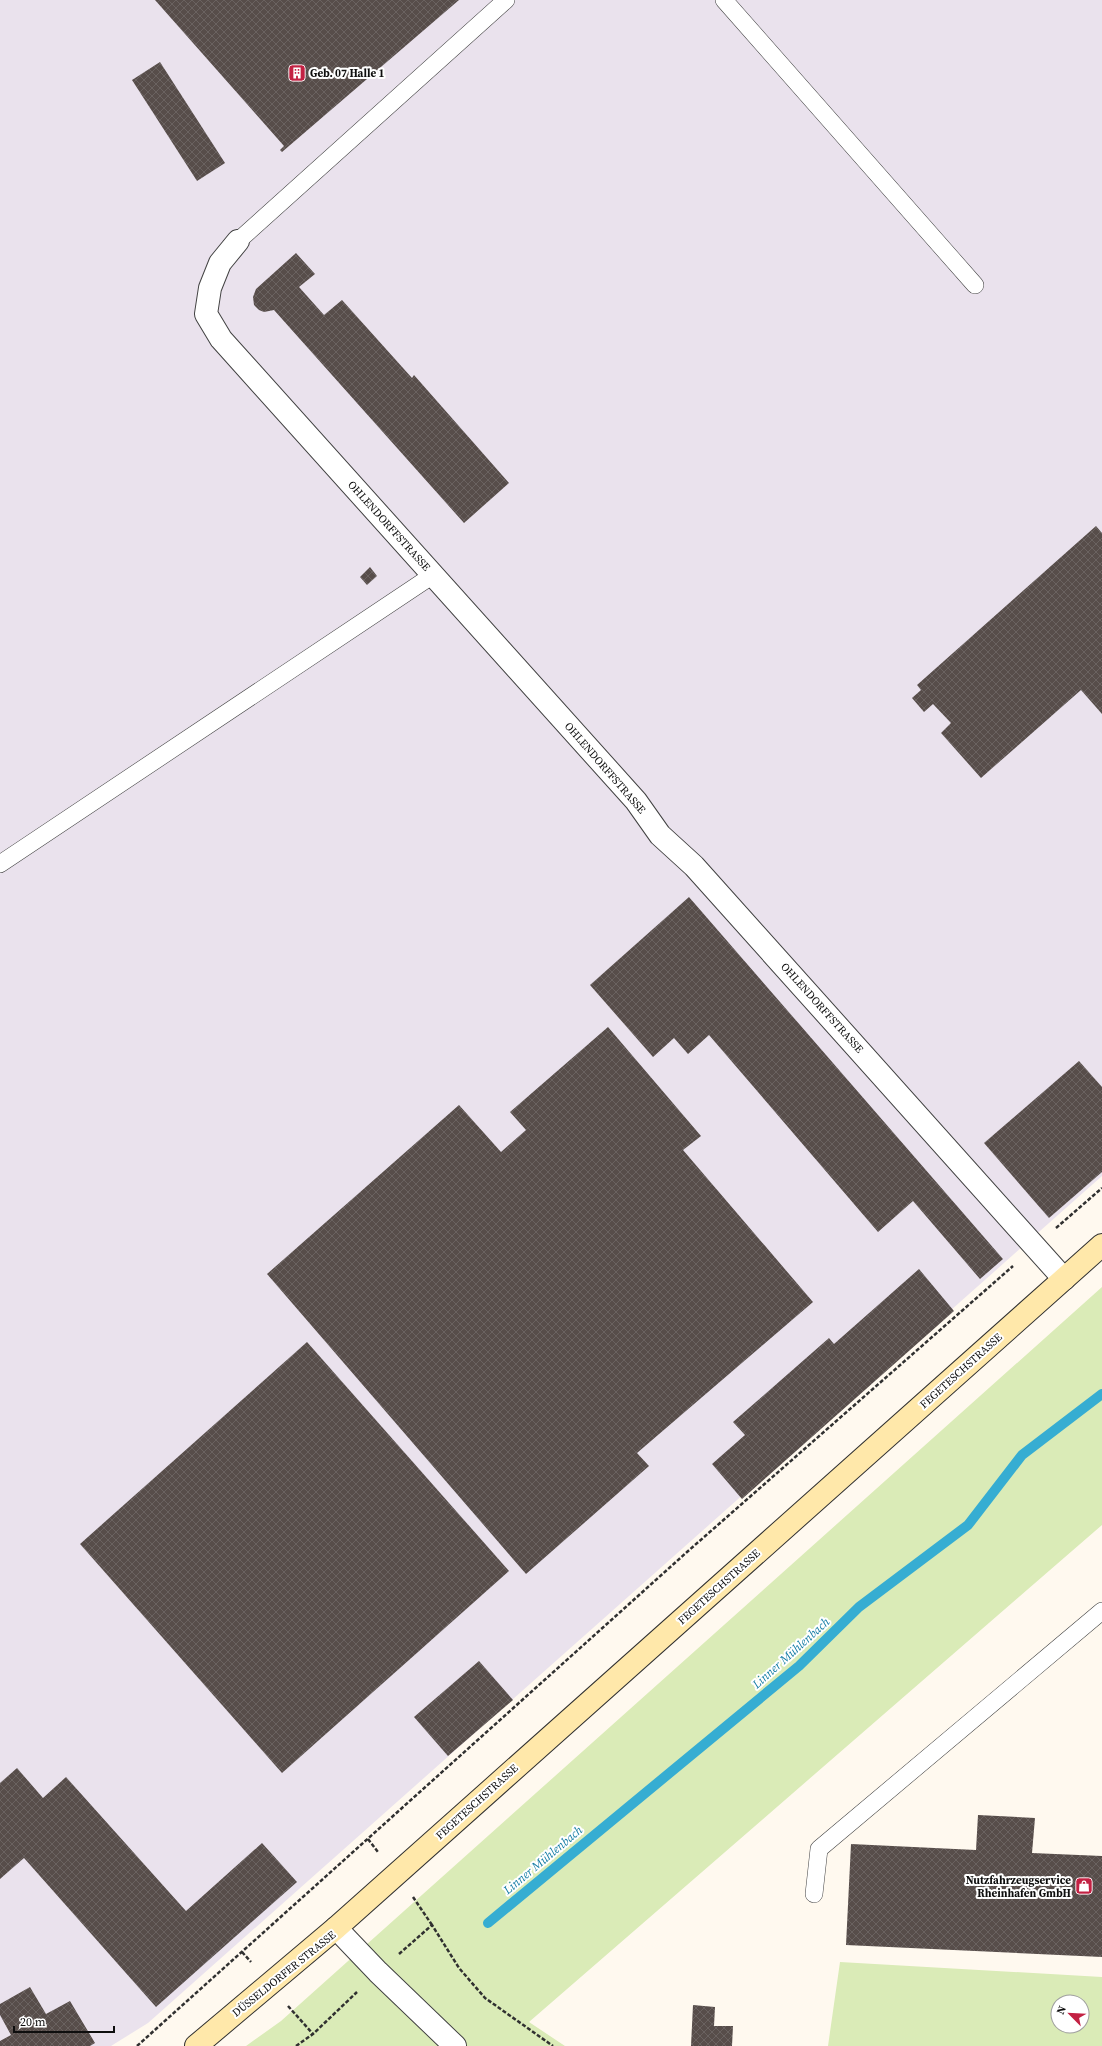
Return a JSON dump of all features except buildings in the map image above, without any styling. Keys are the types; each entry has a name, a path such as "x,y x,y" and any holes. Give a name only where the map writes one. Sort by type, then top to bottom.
{"main road":[{"name":"FEGETESCHSTRASSE","path":"336,1928 1102,1245"},
{"name":"DÜSSELDORFER STRASSE","path":"196,2046 336,1928"}],"street":[{"name":"OHLENDORFFSTRASSE","path":"238,241 220,263 210,288 206,314 221,338 636,801 660,835 694,866 1064,1279"},
{"name":"DÜSSELDORFER STRASSE","path":"336,1928 378,1972 455,2046"}],"lane":[{"path":"238,241 506,0"},
{"path":"724,0 975,285"},
{"path":"0,864 433,575"},
{"path":"814,1894 819,1849 1102,1611"}],"path":[{"path":"137,2046 687,1552 1102,1188"},
{"path":"296,2046 313,2034 378,1972 432,1925 459,1968 485,1998 554,2046"}],"shaded area":[{"path":"0,0 1102,0 1102,1176 148,2023 111,2046 0,2046"}],"green space":[{"path":"1102,1287 1102,1525 529,2022 565,2046 246,2046 281,2021"},
{"path":"840,1962 1102,1977 1102,2046 828,2046"}],"waterway":[{"name":"Linner Mühlenbach","path":"488,1923 799,1666 859,1607 968,1525 1022,1455 1102,1394"}],"place":[{"name":"Geb. 07 Halle 1","path":"297,73"},
{"name":"Nutzfahrzeugservice Rheinhafen GmbH","path":"1084,1886"}]}
